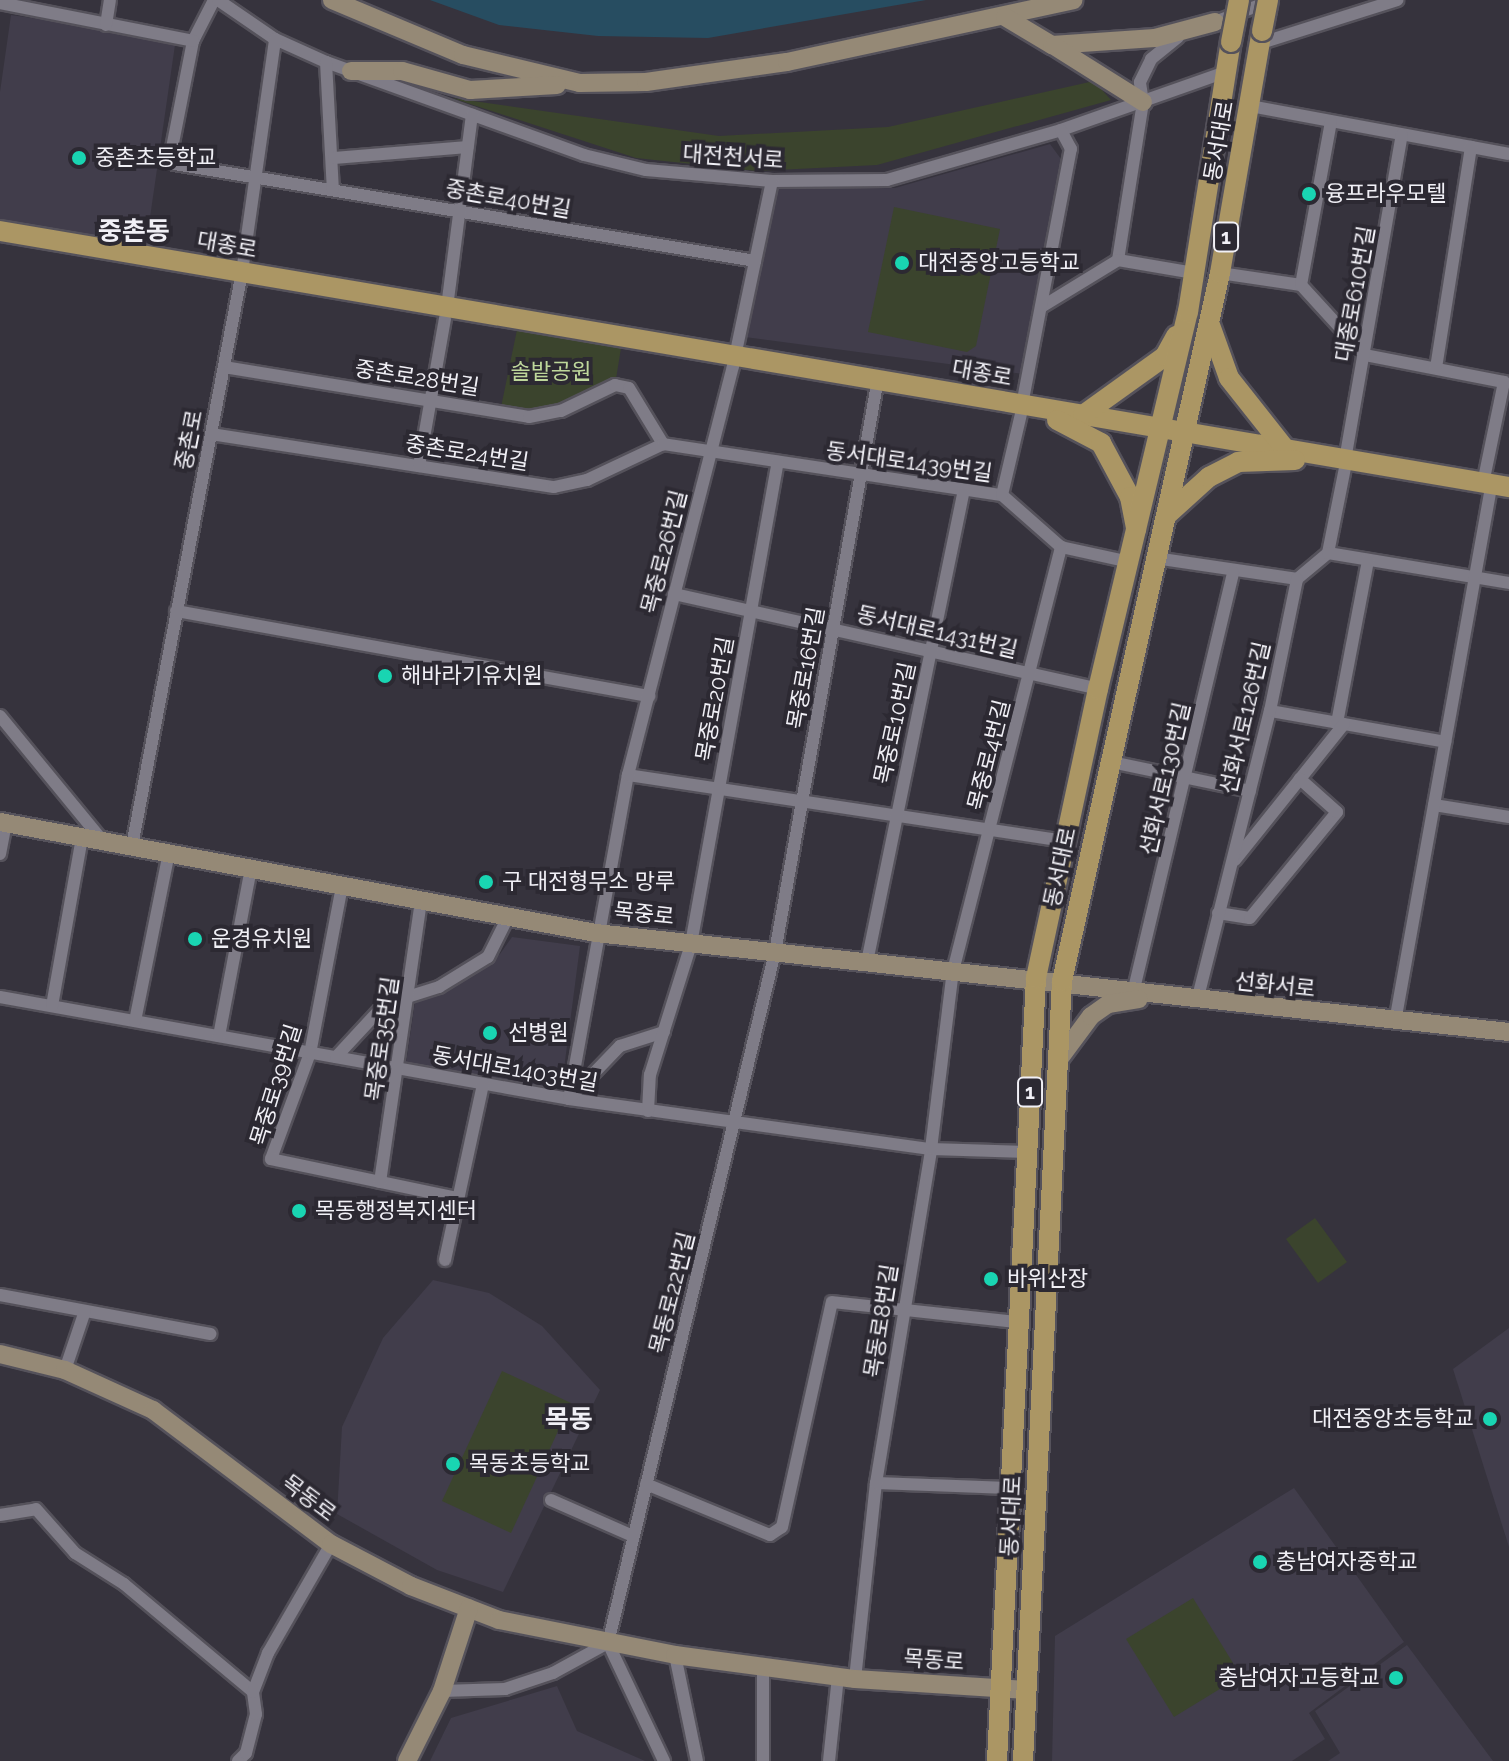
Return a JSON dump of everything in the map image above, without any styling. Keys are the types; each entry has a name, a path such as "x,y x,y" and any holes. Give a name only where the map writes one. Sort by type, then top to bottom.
{"main road":[{"path":"332,0 463,55 580,83"},
{"path":"351,71 394,70 470,90 713,75 1005,17 1073,0"},
{"name":"동서대로","path":"997,1761 1015,1322 1036,978 1098,689 1137,536 1188,312 1239,0"},
{"name":"동서대로","path":"1023,1761 1062,981 1107,761 1185,437 1220,273 1270,0"},
{"path":"1005,17 1143,102"},
{"path":"1052,45 1155,38 1215,22"},
{"name":"대종로","path":"0,231 241,278"},
{"name":"대종로","path":"0,243 241,278 1021,409 1057,420 1161,433 1498,490"},
{"path":"1083,415 1165,356 1188,312"},
{"path":"1163,520 1182,497 1238,462 1290,455 1268,420 1229,378 1209,323"},
{"name":"대종로","path":"734,361 876,390 1083,415 1161,433"},
{"path":"1057,420 1101,443 1130,497 1137,536"},
{"name":"목중로","path":"3,823 596,933 1036,978"},
{"name":"선화서로","path":"1036,978 1197,1001 1509,1032"},
{"path":"1057,1062 1087,1019 1108,1004 1166,997"},
{"name":"목동로","path":"0,1354 65,1370 153,1410 331,1544 469,1608 608,1643 675,1655 846,1678 1027,1690"},
{"path":"407,1761 442,1691 469,1608"}],"street":[{"path":"106,25 110,0"},
{"path":"1,5 193,41 216,0"},
{"name":"대전천서로","path":"216,0 275,39 326,62 584,155 646,170 772,181 887,180 1061,130 1226,72"},
{"path":"1118,260 1143,102 1140,82 1151,59 1169,41 1270,0"},
{"path":"1261,37 1397,0"},
{"name":"중촌로","path":"132,846 241,278 275,39"},
{"name":"중촌로40번길","path":"193,41 169,163 755,261"},
{"path":"326,62 334,158 333,190"},
{"path":"1250,106 1509,154"},
{"path":"419,466 446,312 472,115"},
{"path":"1301,285 1331,122"},
{"path":"1021,409 1071,149 1061,130"},
{"name":"대종로610번길","path":"1328,553 1402,135"},
{"path":"334,158 468,147"},
{"path":"1436,368 1471,147"},
{"name":"목중로26번길","path":"569,1099 596,933 628,775 734,361 772,181"},
{"path":"1043,306 1118,260 1194,273"},
{"path":"1220,273 1301,285 1365,355 1504,382 1498,490 1475,577 1395,1022"},
{"name":"중촌로28번길","path":"224,367 529,417 561,411 615,385 629,388 663,444"},
{"name":"목중로16번길","path":"775,952 876,390"},
{"name":"대종로","path":"1002,495 1021,409"},
{"name":"중촌로24번길","path":"211,434 554,487 587,480 663,444"},
{"path":"663,444 710,451"},
{"name":"동서대로1439번길","path":"710,451 963,493 1002,495 1061,547 1130,562"},
{"name":"목중로20번길","path":"648,1111 650,1075 691,944 778,462"},
{"name":"목중로10번길","path":"867,962 963,493"},
{"name":"목중로4번길","path":"953,971 1061,547"},
{"path":"1155,558 1233,573 1297,579 1328,553 1509,583"},
{"path":"1340,723 1368,560"},
{"name":"선화서로130번길","path":"1133,993 1233,573"},
{"name":"선화서로126번길","path":"1197,1001 1270,711 1297,579"},
{"name":"동서대로1431번길","path":"674,594 1098,689"},
{"path":"176,611 649,696"},
{"path":"1270,711 1445,742"},
{"path":"0,716 102,840"},
{"name":"선화서로126번길","path":"1230,866 1300,779 1340,723"},
{"path":"1107,761 1250,791"},
{"path":"628,775 1065,841"},
{"path":"1218,913 1250,918 1337,812 1300,779"},
{"path":"1434,805 1509,817"},
{"name":"목중로","path":"0,854 3,823"},
{"path":"52,1006 82,837"},
{"path":"135,1021 169,853"},
{"path":"219,1036 251,868"},
{"name":"목중로39번길","path":"342,886 310,1053 271,1159 458,1198"},
{"name":"목중로35번길","path":"380,1182 400,1069 421,900"},
{"path":"336,1057 385,1004 439,987 488,957 508,917"},
{"name":"목동로22번길","path":"608,1643 775,952"},
{"name":"목동로8번길","path":"846,1678 931,1149 953,971"},
{"name":"동서대로1403번길","path":"0,997 648,1111 931,1149 1027,1152"},
{"path":"569,1099 620,1046 664,1032"},
{"path":"445,1260 483,1084"},
{"path":"0,1295 210,1334"},
{"path":"646,1484 770,1535 782,1527 832,1302 1015,1322"},
{"path":"65,1370 85,1311"},
{"name":"동서대로","path":"876,1483 1009,1488"},
{"path":"551,1500 633,1536"},
{"path":"0,1515 36,1509 75,1553 124,1584 253,1692"},
{"path":"238,1761 246,1753 256,1714 253,1692 268,1653 331,1544"},
{"path":"442,1691 505,1689 553,1673 608,1643 664,1761"},
{"path":"675,1655 697,1761"},
{"path":"763,1667 763,1761"},
{"path":"829,1761 846,1678"}],"shaded area":[{"name":"중촌초등학교","path":"11,15 176,38 146,245 0,225 0,92"},
{"name":"대전중앙고등학교","path":"1050,144 1061,159 1023,374 745,337 778,189 895,188"},
{"name":"선병원","path":"512,937 580,946 561,1092 406,1063 415,1002 448,990 500,954"},
{"name":"목동초등학교","path":"433,1280 489,1293 542,1326 600,1390 503,1592 437,1570 337,1514 342,1427 383,1338"},
{"name":"대전중앙초등학교","path":"1509,1328 1509,1547 1453,1369"},
{"name":"충남여자중학교","path":"1294,1488 1404,1642 1309,1713 1325,1739 1292,1761 1052,1761 1055,1636"},
{"name":"충남여자고등학교","path":"1407,1645 1493,1761 1328,1761 1340,1753 1315,1711"},
{"path":"557,1686 577,1731 645,1761 430,1761 451,1718"}],"green space":[{"path":"1094,81 1111,100 877,165 757,171 636,158 452,98 719,136 888,127"},
{"path":"894,207 1000,229 976,346 967,352 868,332"},
{"name":"솔밭공원","path":"518,325 622,342 615,385 561,411 500,412"},
{"path":"1315,1218 1347,1262 1318,1283 1286,1239"},
{"path":"502,1371 571,1403 511,1533 442,1501"},
{"path":"1193,1598 1241,1676 1174,1717 1126,1639"}],"water":[{"path":"430,0 926,0 708,38 598,36 499,25"}],"place":[{"name":"중촌초등학교","path":"79,158"},
{"name":"융프라우모텔","path":"1309,194"},
{"name":"대전중앙고등학교","path":"902,263"},
{"name":"해바라기유치원","path":"385,676"},
{"name":"구 대전형무소 망루","path":"486,882"},
{"name":"운경유치원","path":"195,939"},
{"name":"선병원","path":"490,1033"},
{"name":"목동행정복지센터","path":"299,1211"},
{"name":"바위산장","path":"991,1279"},
{"name":"대전중앙초등학교","path":"1490,1419"},
{"name":"목동초등학교","path":"453,1464"},
{"name":"충남여자중학교","path":"1260,1562"},
{"name":"충남여자고등학교","path":"1396,1678"}],"district":[{"name":"중촌동","path":"134,232"},
{"name":"목동","path":"569,1420"}]}
